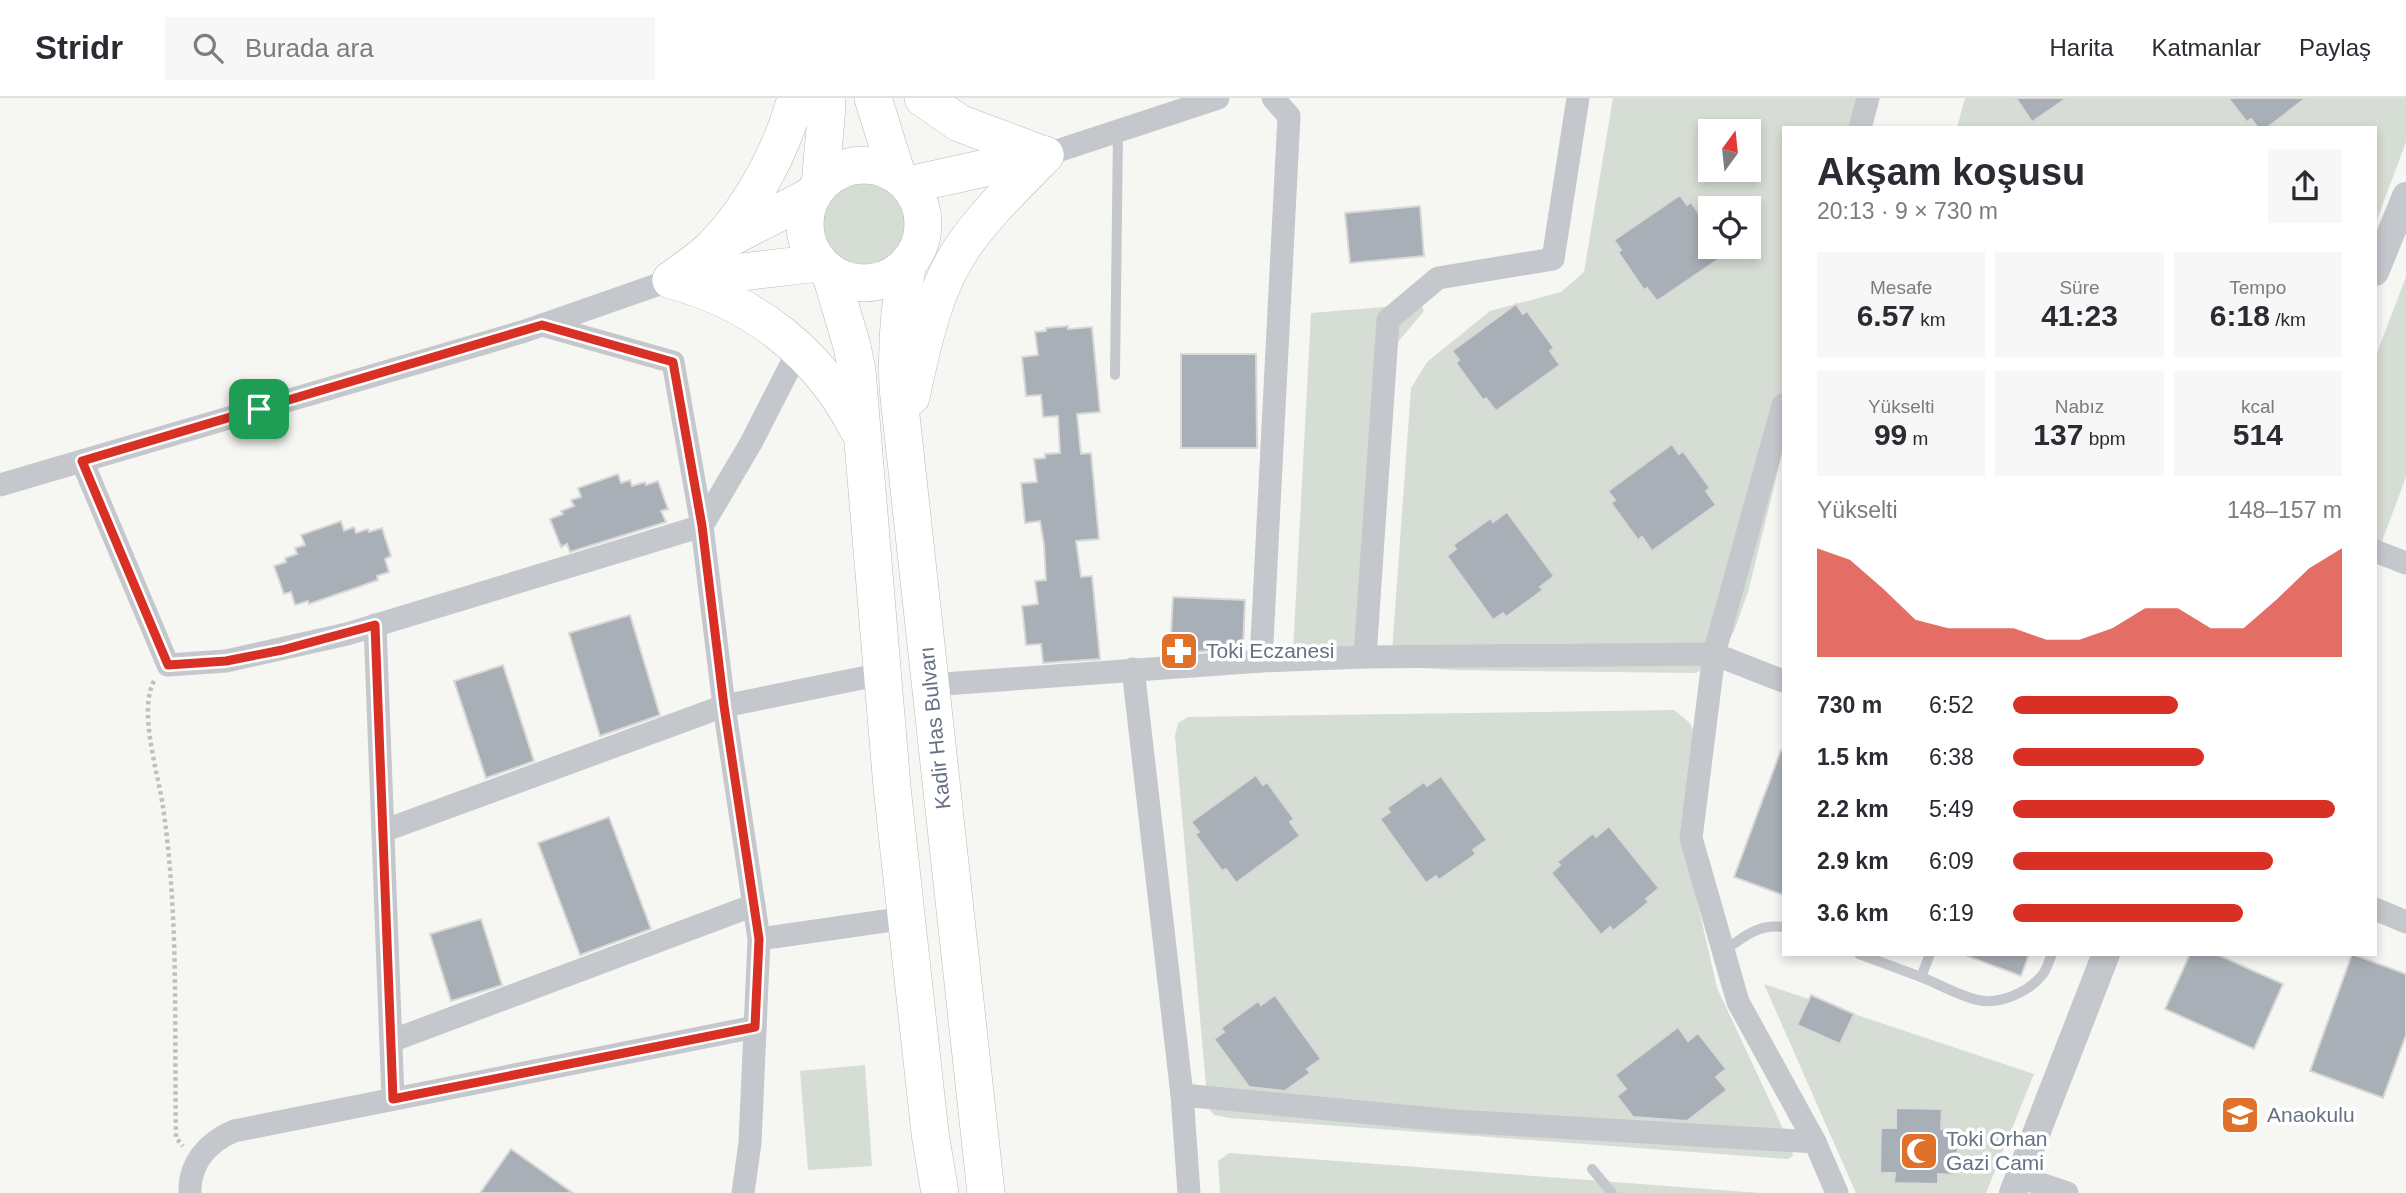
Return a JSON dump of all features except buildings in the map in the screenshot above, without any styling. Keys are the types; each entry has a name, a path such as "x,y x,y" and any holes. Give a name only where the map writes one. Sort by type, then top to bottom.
{"highway":[{"path":"714,246 744,208 772,161 796,98"},
{"path":"826,98 815,191 806,209 806,238 811,251 825,267 843,279 871,283 885,279 915,251 1045,155"},
{"path":"873,98 903,180 916,197 921,210 915,251"},
{"path":"923,98 959,123 1045,155"},
{"path":"671,280 714,246 815,191 836,172 857,165 885,169 903,180 1045,155"},
{"path":"904,439 923,345 951,267 984,219 1045,155"},
{"name":"Kadir Has Bulvarı","path":"915,251 901,297 897,359 986,1193"},
{"path":"671,280 825,267"},
{"path":"825,267 852,346 857,371 882,674 906,918 930,1133 940,1193"},
{"path":"671,280 695,287 741,307 771,326 799,349 830,383 848,409 862,437"}],"street":[{"path":"1045,155 1218,98"},
{"path":"1261,661 1289,117 1273,98"},
{"path":"1366,657 1388,320 1438,278 1553,259 1578,98"},
{"path":"1861,126 1868,98"},
{"path":"2377,267 2406,195"},
{"path":"0,485 542,325 671,280"},
{"path":"542,325 673,362 702,526 724,706 759,939 750,1143 743,1193"},
{"path":"82,461 168,665 226,661 282,650 375,625 702,526 751,443 799,349"},
{"path":"1782,413 1773,484 1714,654 1691,838 1738,1002 1815,1142 1837,1193"},
{"path":"2377,552 2406,563"},
{"path":"375,625 393,1099"},
{"path":"930,685 1261,661 1366,657 1714,654 1782,681"},
{"path":"1133,669 1182,1095 1189,1193"},
{"path":"383,831 724,706 882,674"},
{"path":"391,1041 754,905"},
{"path":"2377,910 2406,922"},
{"path":"759,939 906,918"},
{"path":"2067,1193 2017,1185 2105,956"},
{"path":"190,1193 190,1183 197,1162 212,1143 234,1131 755,1027"},
{"path":"1182,1095 1455,1121 1815,1142"}],"lane":[{"path":"1115,375 1118,131"},
{"path":"1724,951 1762,926 1782,927"},
{"path":"1864,956 1978,1000 1999,999 2021,992 2045,973 2051,956"},
{"path":"1921,977 1929,956"},
{"path":"1592,1169 1612,1193"}],"path":[{"path":"168,665 152,683 148,694 147,716 166,831 171,887 176,1138 197,1162"}],"shaded area":[{"path":"1613,98 1872,98 1865,126 1782,126 1782,455 1748,592 1734,631 1717,660 1696,673 1453,670 1391,666 1411,388 1427,362 1490,311 1561,292 1584,272"},
{"path":"1965,98 2406,98 2406,142 2377,220 2377,126 1958,126"},
{"path":"864,177 882,181 897,191 907,206 911,224 907,242 897,257 882,267 864,271 846,267 831,257 821,242 817,224 821,206 831,191 846,181"},
{"path":"2406,277 2406,477 2378,552 2377,552 2377,353"},
{"path":"1421,304 1424,311 1397,343 1354,668 1292,671 1311,313"},
{"path":"1674,710 1690,723 1696,737 1683,839 1717,988 1791,1146 1793,1156 1788,1159 1214,1115 1208,1108 1175,736 1178,723 1188,717"},
{"path":"1764,984 2034,1074 1986,1193 1856,1193"},
{"path":"865,1065 872,1166 808,1170 800,1071"},
{"path":"1229,1153 1760,1193 1220,1193 1218,1161"}],"place":[{"name":"Toki Eczanesi","path":"1179,651"},
{"name":"Anaokulu","path":"2240,1115"},
{"name":"Toki Orhan Gazi Cami","path":"1919,1151"}],"route":[{"path":"542,325 673,362 702,526 724,706 759,939 755,1027 393,1099 375,625 282,650 226,661 168,665 82,461 259,409 542,325"}]}
